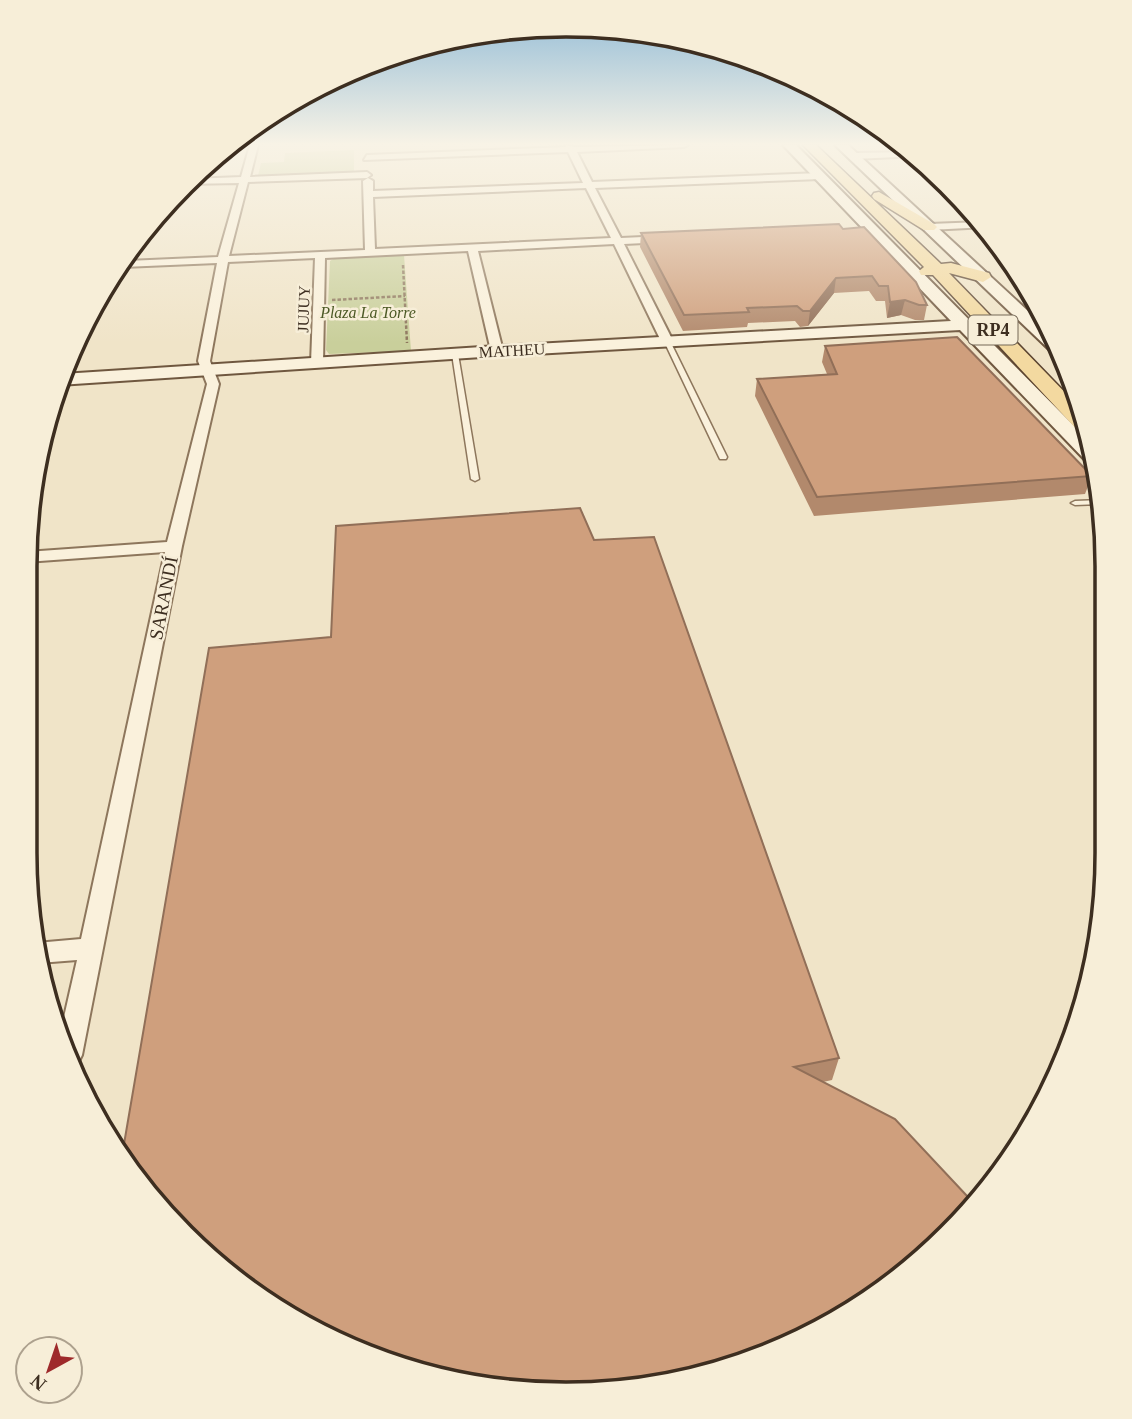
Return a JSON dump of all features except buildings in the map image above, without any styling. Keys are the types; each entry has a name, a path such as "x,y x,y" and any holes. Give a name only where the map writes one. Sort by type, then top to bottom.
{"main road":[{"path":"860,211 865,230"},
{"name":"RP4","path":"880,211 944,269 1063,385"},
{"name":"RP4","path":"891,211 944,269"},
{"path":"904,211 929,227"},
{"path":"919,278 922,273 944,269 983,277"},
{"path":"1024,384 1063,386"},
{"path":"1060,422 1079,437"}],"street":[{"name":"SARANDÍ","path":"72,1042 174,546 213,384 205,360 223,259 236,211"},
{"path":"369,211 370,254"},
{"path":"602,211 667,341"},
{"path":"849,211 865,230 919,278 1080,444"},
{"path":"912,211 983,277 1033,318"},
{"path":"929,227 971,226"},
{"path":"132,264 671,239"},
{"path":"473,250 497,351"},
{"name":"JUJUY","path":"317,363 320,257"},
{"name":"MATHEU","path":"71,379 497,351 963,325"},
{"path":"37,556 174,546"},
{"path":"46,952 93,948"}],"lane":[{"path":"667,341 723,457"},
{"path":"455,354 475,479"},
{"path":"1075,503 1091,502"}],"path":[{"path":"402,255 408,351"},
{"path":"328,300 405,296"}],"green space":[{"name":"Plaza La Torre","path":"404,255 411,351 329,354 326,350 330,261 335,258"}]}
